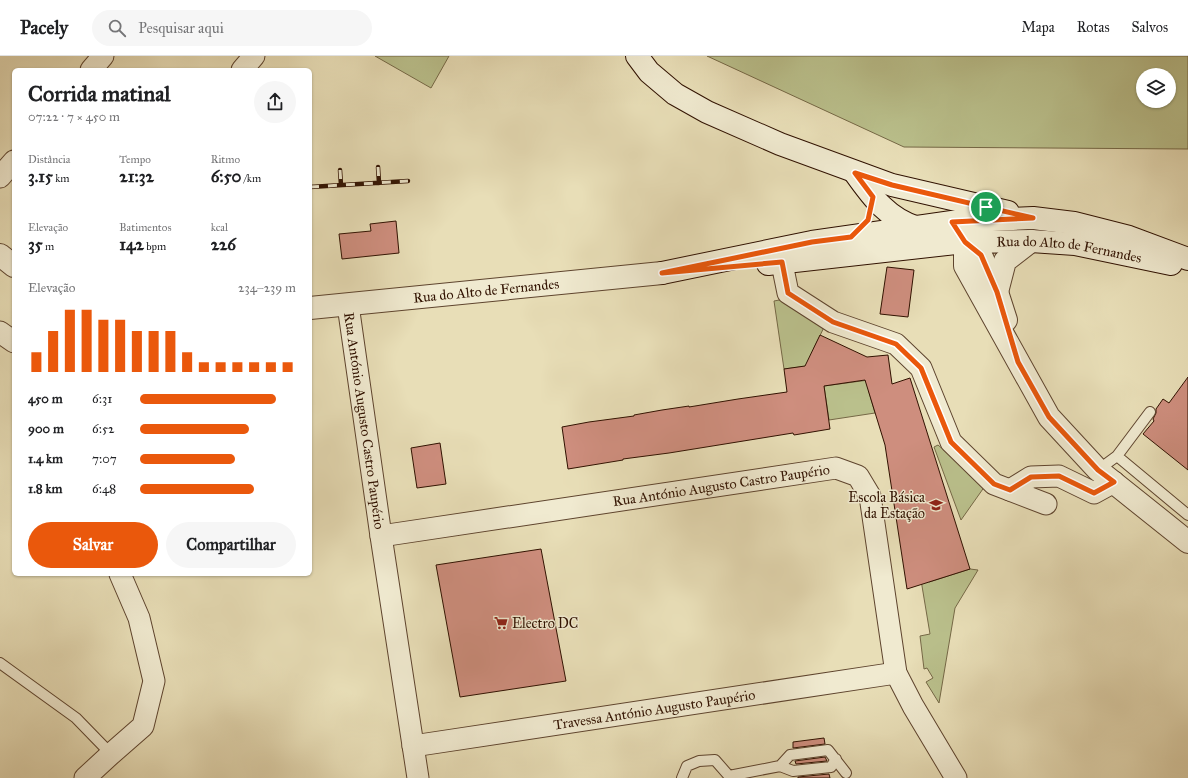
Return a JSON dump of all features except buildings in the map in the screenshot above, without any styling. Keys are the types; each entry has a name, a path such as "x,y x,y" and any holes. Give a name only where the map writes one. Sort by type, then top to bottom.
{"main road":[{"path":"637,56 649,72 675,94 707,112 780,144 855,173 892,185 1033,218"},
{"path":"855,173 873,197 893,216 915,227 965,242"},
{"path":"892,185 928,205 952,222 965,242 981,255 997,292 1018,362"},
{"path":"851,237 868,220 873,197"},
{"name":"Rua do Alto de Fernandes","path":"780,256 812,242 952,222 1033,218 1074,223 1129,237 1188,259"},
{"path":"997,292 1005,261 1031,241"},
{"name":"Rua do Alto de Fernandes","path":"312,308 662,273 780,256 965,242 1031,241 1075,244 1188,268"},
{"path":"965,242 965,266 1049,417 1106,476 1188,542"},
{"path":"0,255 12,264"}],"street":[{"path":"93,68 103,56"},
{"path":"244,68 254,56"},
{"path":"0,178 12,163"},
{"path":"780,256 788,293 833,322 896,344 921,368 951,442 994,484 1046,504"},
{"name":"Rua António Augusto Castro Paupério","path":"348,305 418,778"},
{"path":"0,332 12,341"},
{"name":"Rua António Augusto Castro Paupério","path":"381,536 836,468 858,476 870,496 896,673 913,706 956,778"},
{"path":"1010,490 1031,477 1059,476 1094,493 1106,476"},
{"path":"85,778 143,726 154,681 139,618 121,576"},
{"name":"Travessa António Augusto Paupério","path":"413,746 896,673"}],"lane":[{"path":"1106,476 1117,456 1150,412"},
{"path":"1117,456 1188,515"},
{"path":"0,663 76,718 111,754"},
{"path":"780,766 790,755 828,750 846,773"},
{"path":"682,778 687,766 699,761 715,760 729,776 780,766 793,771 831,767 836,759"}],"green space":[{"path":"375,56 449,56 431,88"},
{"path":"707,56 1188,56 1188,149 904,147"},
{"path":"790,298 827,321 814,348 833,363 784,369 774,301"},
{"path":"876,379 877,389 869,392 875,413 829,420 824,386"},
{"path":"938,445 985,486 961,520 934,447"},
{"path":"919,568 929,582 970,569 978,570 955,608 939,703 926,682 933,678 927,668 924,669 920,636 930,634"}],"railway":[{"path":"378,167 379,183"},
{"path":"340,170 341,185"},
{"path":"312,187 408,181"}],"place":[{"name":"Escola Básica da Estação","path":"936,505"},
{"name":"Electro DC","path":"501,623"}],"route":[{"path":"855,173 892,185 986,207 1033,218 952,222 965,242 981,255 997,292 1018,362 1049,417 1098,470 1114,482 1094,493 1059,476 1031,477 1010,490 994,484 951,442 921,368 896,344 833,322 788,293 782,262 662,273 812,242 851,237 868,220 873,197 855,173"}]}
